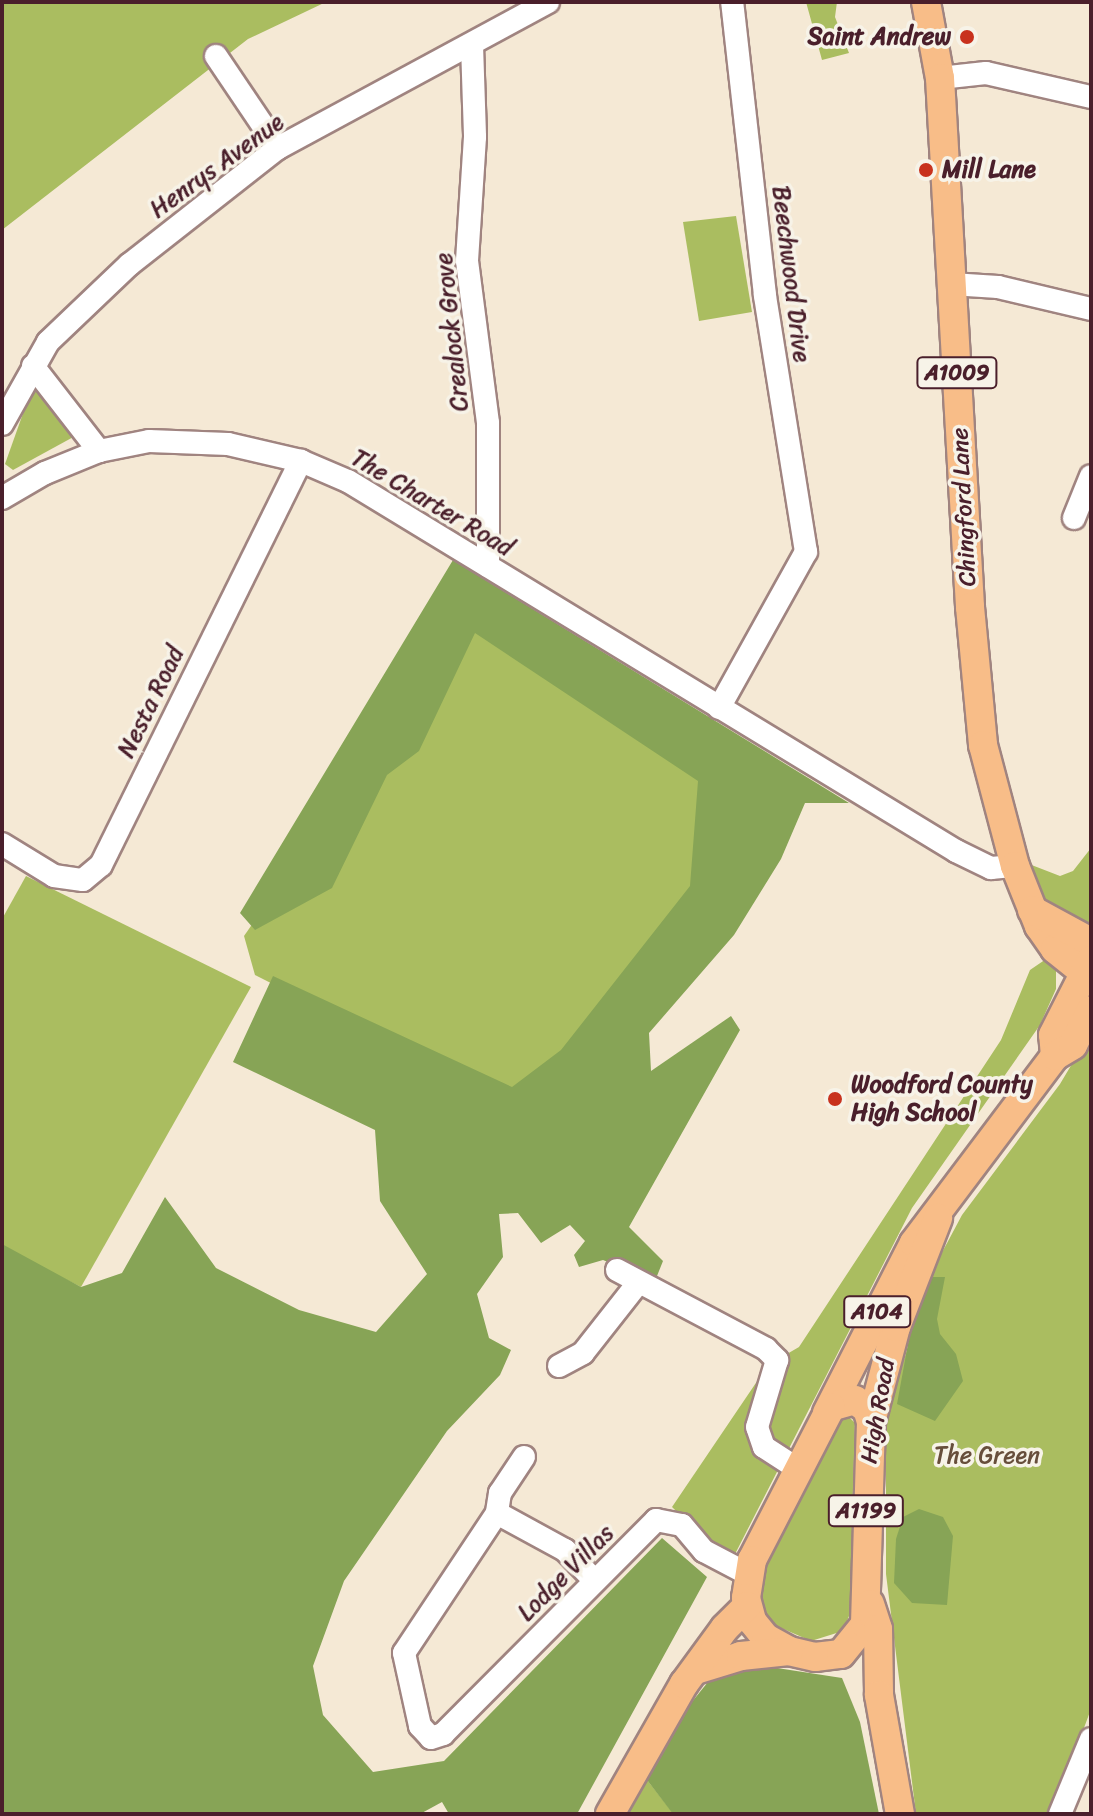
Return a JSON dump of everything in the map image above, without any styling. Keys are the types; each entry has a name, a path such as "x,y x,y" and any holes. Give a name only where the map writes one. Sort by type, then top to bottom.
{"main road":[{"name":"Chingford Lane","path":"926,2 940,78 979,710 1015,866 1032,910 1055,949 1089,971"},
{"path":"1032,910 1091,942"},
{"name":"A104","path":"1055,1056 1053,1035 1089,971"},
{"name":"A104","path":"938,1218 1055,1056 1073,1045 1091,1010"},
{"name":"High Road","path":"827,1413 896,1273 938,1218"},
{"name":"High Road","path":"869,1600 866,1483 871,1422 896,1327 938,1218"},
{"path":"827,1413 838,1402 855,1400 867,1409 871,1422"},
{"name":"A104","path":"747,1606 748,1574 827,1413"},
{"path":"830,1658 858,1639 869,1600"},
{"name":"A1199","path":"869,1600 878,1629 879,1695 900,1814"},
{"path":"610,1814 710,1646 747,1606 758,1630 789,1651"},
{"path":"696,1670 741,1656 789,1651 850,1665 879,1695"}],"street":[{"name":"Henrys Avenue","path":"2,424 48,342 130,264 278,148 548,2"},
{"name":"Beechwood Drive","path":"719,708 789,588 806,552 765,295 733,2"},
{"name":"Crealock Grove","path":"472,45 475,137 467,261 488,423 488,566"},
{"path":"216,56 278,148"},
{"path":"940,78 986,73 1091,97"},
{"path":"951,284 998,287 1091,309"},
{"path":"33,366 99,451"},
{"name":"The Charter Road","path":"2,498 45,473 99,451 149,441 228,444 301,461 348,481 974,861 991,868 1015,866"},
{"name":"Nesta Road","path":"2,844 54,876 83,880 101,865 301,461"},
{"path":"1074,518 1091,476"},
{"path":"617,1270 766,1349 777,1360 757,1427 764,1447 798,1469"},
{"path":"559,1366 583,1353 638,1283"},
{"path":"524,1457 500,1493 497,1513 565,1550 594,1580"},
{"name":"Lodge Villas","path":"497,1513 404,1653 420,1726 431,1738 443,1734 656,1520 665,1518 682,1525 727,1567 748,1574"},
{"path":"1060,1814 1091,1739"}],"green space":[{"path":"2,2 326,2 248,39 2,230"},
{"path":"806,2 837,2 835,17 849,53 822,60"},
{"path":"736,216 752,312 699,321 683,222"},
{"path":"38,389 77,435 13,470 5,464 31,391"},
{"path":"453,560 849,803 805,803 781,859 734,935 649,1033 651,1071 731,1016 740,1030 629,1227 663,1261 655,1281 603,1260 579,1267 574,1255 585,1241 570,1225 541,1243 518,1213 499,1214 503,1257 477,1294 489,1338 511,1350 500,1375 447,1431 344,1581 313,1666 323,1715 373,1772 444,1761 662,1538 707,1577 577,1814 449,1814 442,1802 420,1814 2,1814 2,1244 81,1287 122,1273 165,1197 216,1268 299,1310 376,1332 427,1274 380,1201 375,1130 233,1062 273,976 512,1087 561,1050 690,886 698,781 475,633 419,751 387,775 332,888 255,930 240,913"},
{"path":"463,621 746,791 620,1012 510,1104 255,975 244,936"},
{"path":"1091,848 1091,922 1083,922 1043,899 1029,864 1060,876 1073,871"},
{"path":"26,876 251,987 81,1287 2,1248 2,919"},
{"path":"1049,957 1056,969 1056,989 1040,1025 912,1208 734,1556 706,1540 672,1507 768,1365 799,1347 1001,1040 1030,970"},
{"name":"The Green","path":"1091,1032 1091,1709 1052,1814 916,1814 886,1574 886,1418 930,1275 962,1215 1060,1084"},
{"path":"927,1277 945,1277 937,1319 940,1334 956,1354 963,1381 935,1421 897,1404 912,1322"},
{"path":"847,1415 855,1423 852,1522 857,1596 843,1631 811,1641 772,1624 760,1605 757,1586 764,1558 838,1420"},
{"path":"919,1509 943,1517 953,1536 947,1605 912,1603 894,1583 896,1539 903,1517"},
{"path":"777,1668 842,1678 860,1722 879,1814 673,1814 644,1776 674,1724 708,1682 735,1669"},
{"path":"644,1776 673,1813 673,1814 624,1814"}],"place":[{"name":"Saint Andrew","path":"967,37"},
{"name":"Mill Lane","path":"926,170"},
{"name":"Woodford County High School","path":"835,1099"}]}
